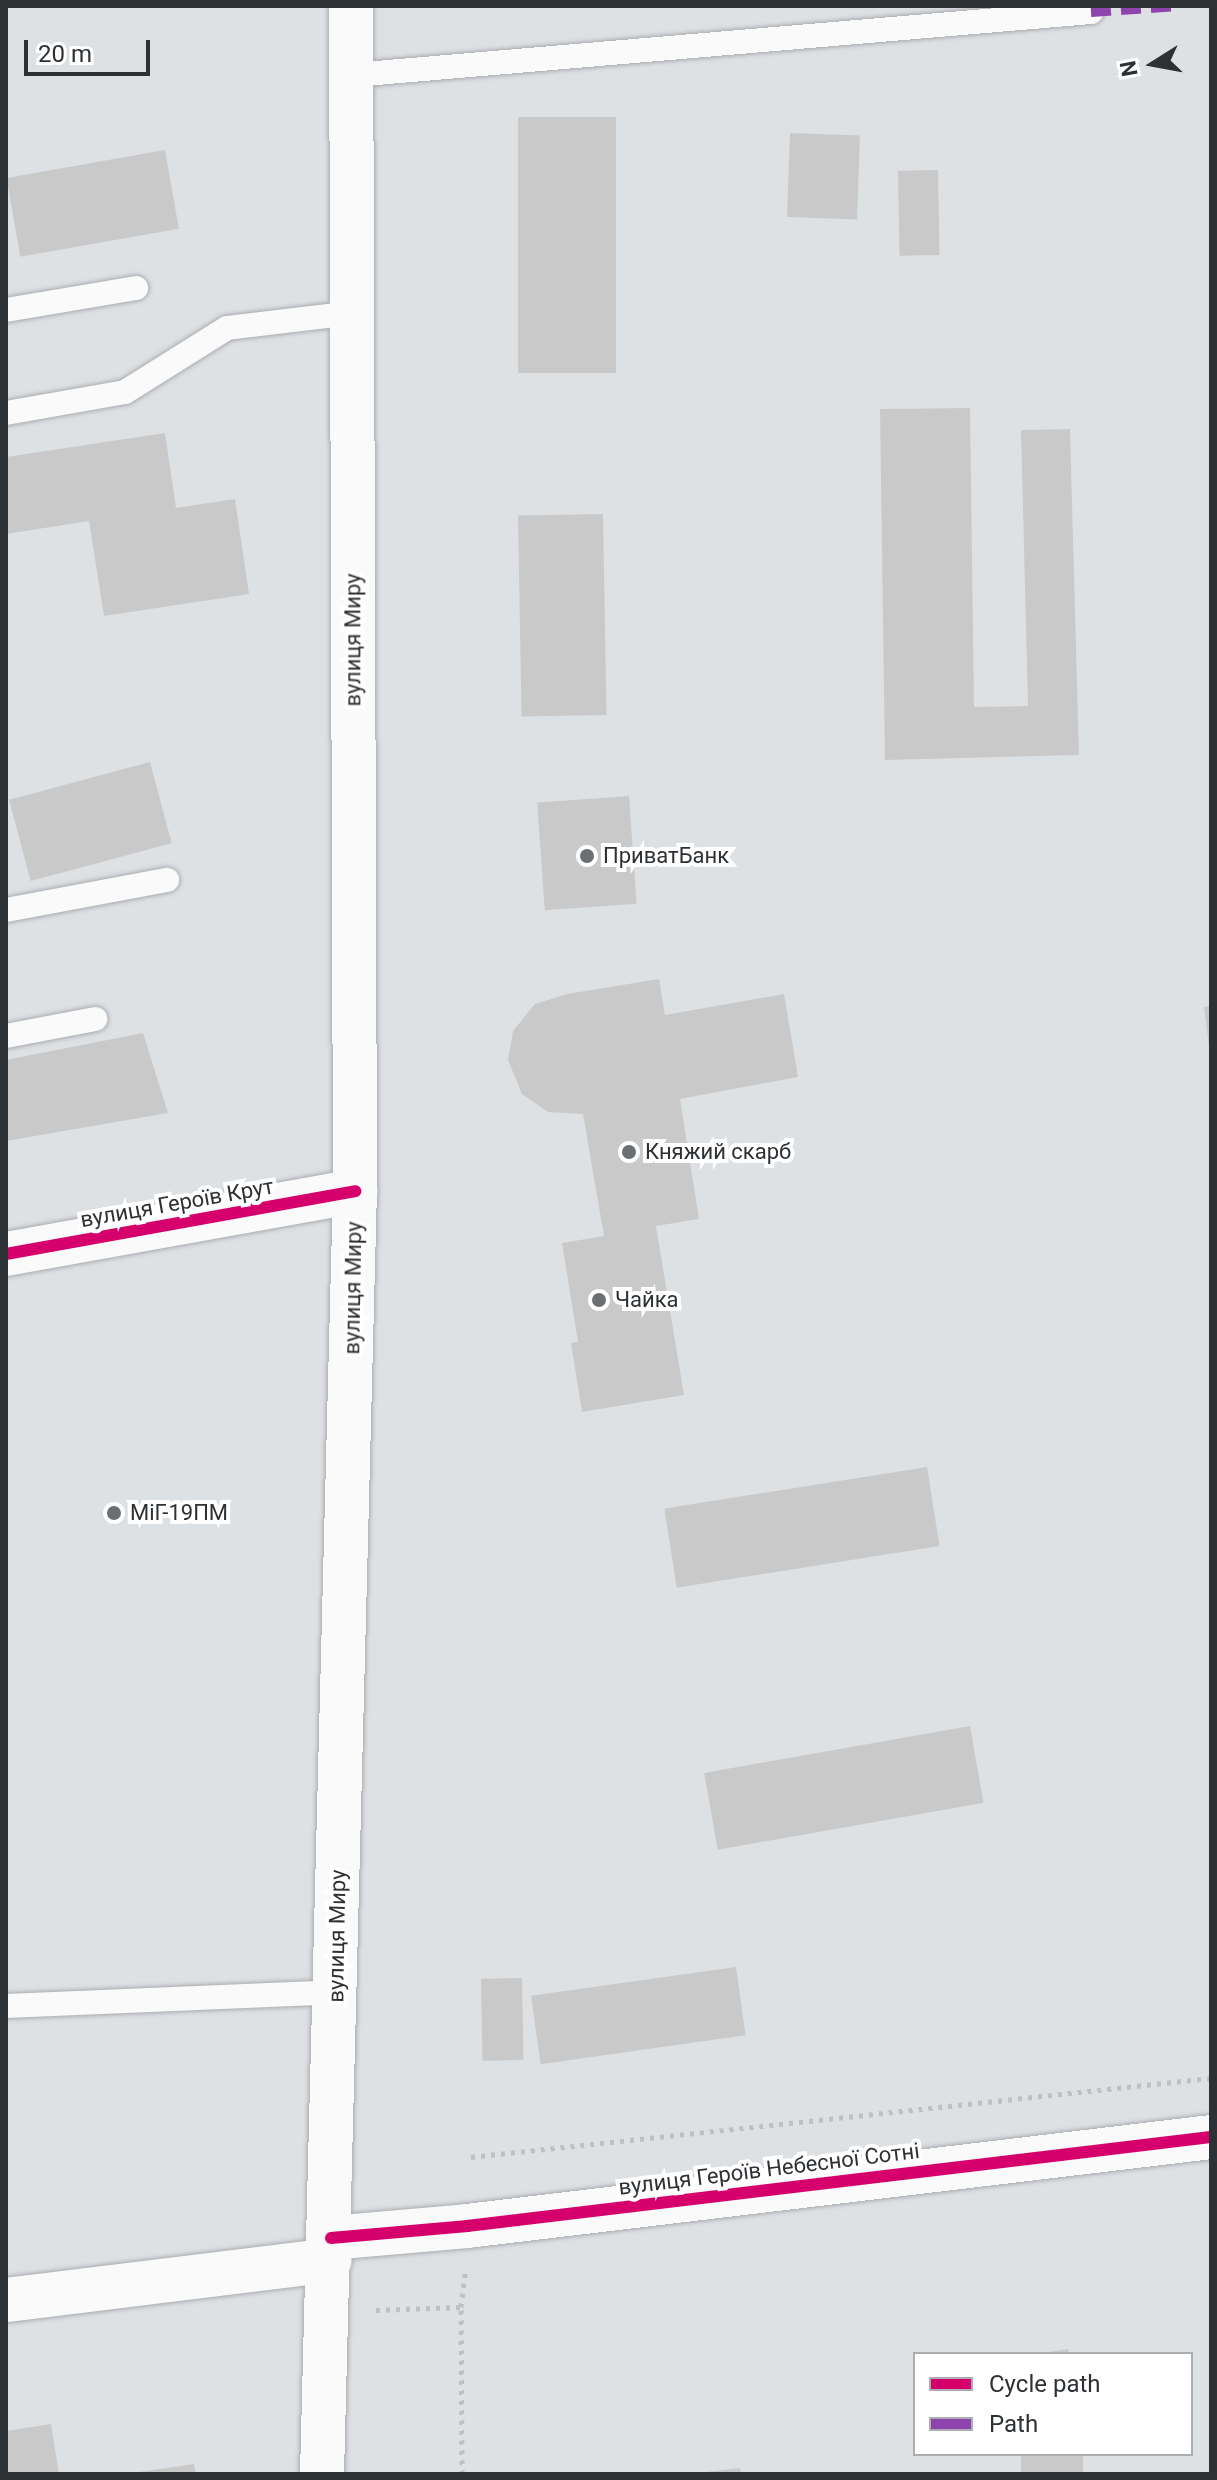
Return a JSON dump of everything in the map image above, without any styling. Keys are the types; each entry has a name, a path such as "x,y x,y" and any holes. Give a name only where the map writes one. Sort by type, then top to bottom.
{"main road":[{"name":"вулиця Миру","path":"322,2474 331,2249 355,1191 351,6"},
{"name":"вулиця Героїв Крут","path":"6,1254 355,1191"},
{"name":"вулиця Героїв Небесної Сотні","path":"6,2300 482,2224 1211,2137"}],"lane":[{"path":"353,75 1091,12"},
{"path":"6,310 136,288"},
{"path":"6,413 125,392 227,328 352,313"},
{"path":"6,910 167,880"},
{"path":"6,1036 95,1019"},
{"path":"6,2006 335,1992"}],"path":[{"path":"471,2157 1211,2078"},
{"path":"462,2474 461,2307 467,2264"},
{"path":"376,2310 461,2307"}],"building":[{"path":"518,117 616,117 616,373 518,373"},
{"path":"790,133 860,135 857,219 787,217"},
{"path":"165,150 179,229 20,257 6,178"},
{"path":"938,170 939,255 899,256 898,171"},
{"path":"970,408 974,707 1028,706 1021,430 1070,429 1079,755 885,760 880,409"},
{"path":"165,433 176,508 235,499 249,594 104,616 89,521 6,534 6,457"},
{"path":"603,514 607,715 522,716 518,515"},
{"path":"150,762 172,843 31,881 9,800"},
{"name":"ПриватБанк","path":"629,796 637,904 545,910 537,802"},
{"path":"659,979 665,1015 784,994 798,1077 680,1099 699,1219 656,1226 684,1395 582,1412 571,1343 578,1342 562,1243 604,1236 583,1114 548,1112 522,1094 508,1060 513,1031 535,1004 567,994"},
{"path":"1211,1006 1211,1046 1209,1047 1204,1007"},
{"path":"143,1033 168,1113 6,1141 6,1060"},
{"path":"927,1467 940,1546 677,1588 664,1509"},
{"path":"970,1726 984,1803 718,1850 704,1773"},
{"path":"736,1967 746,2035 541,2064 531,1996"},
{"path":"522,1978 523,2060 482,2061 481,1979"},
{"path":"51,2424 59,2474 6,2474 6,2431"},
{"path":"1021,2456 1083,2456 1083,2474 1021,2474"},
{"path":"194,2464 196,2474 139,2474 139,2472"},
{"path":"740,2468 741,2474 706,2474 706,2472"}],"marked path":[{"path":"1091,12 1179,6"}],"cycle path":[{"path":"6,1254 355,1191"},
{"path":"331,2238 467,2226 1211,2137"}],"place":[{"name":"ПриватБанк","path":"587,856"},
{"name":"Княжий скарб","path":"629,1152"},
{"name":"Чайка","path":"599,1300"},
{"name":"МіГ-19ПМ","path":"114,1513"}]}
